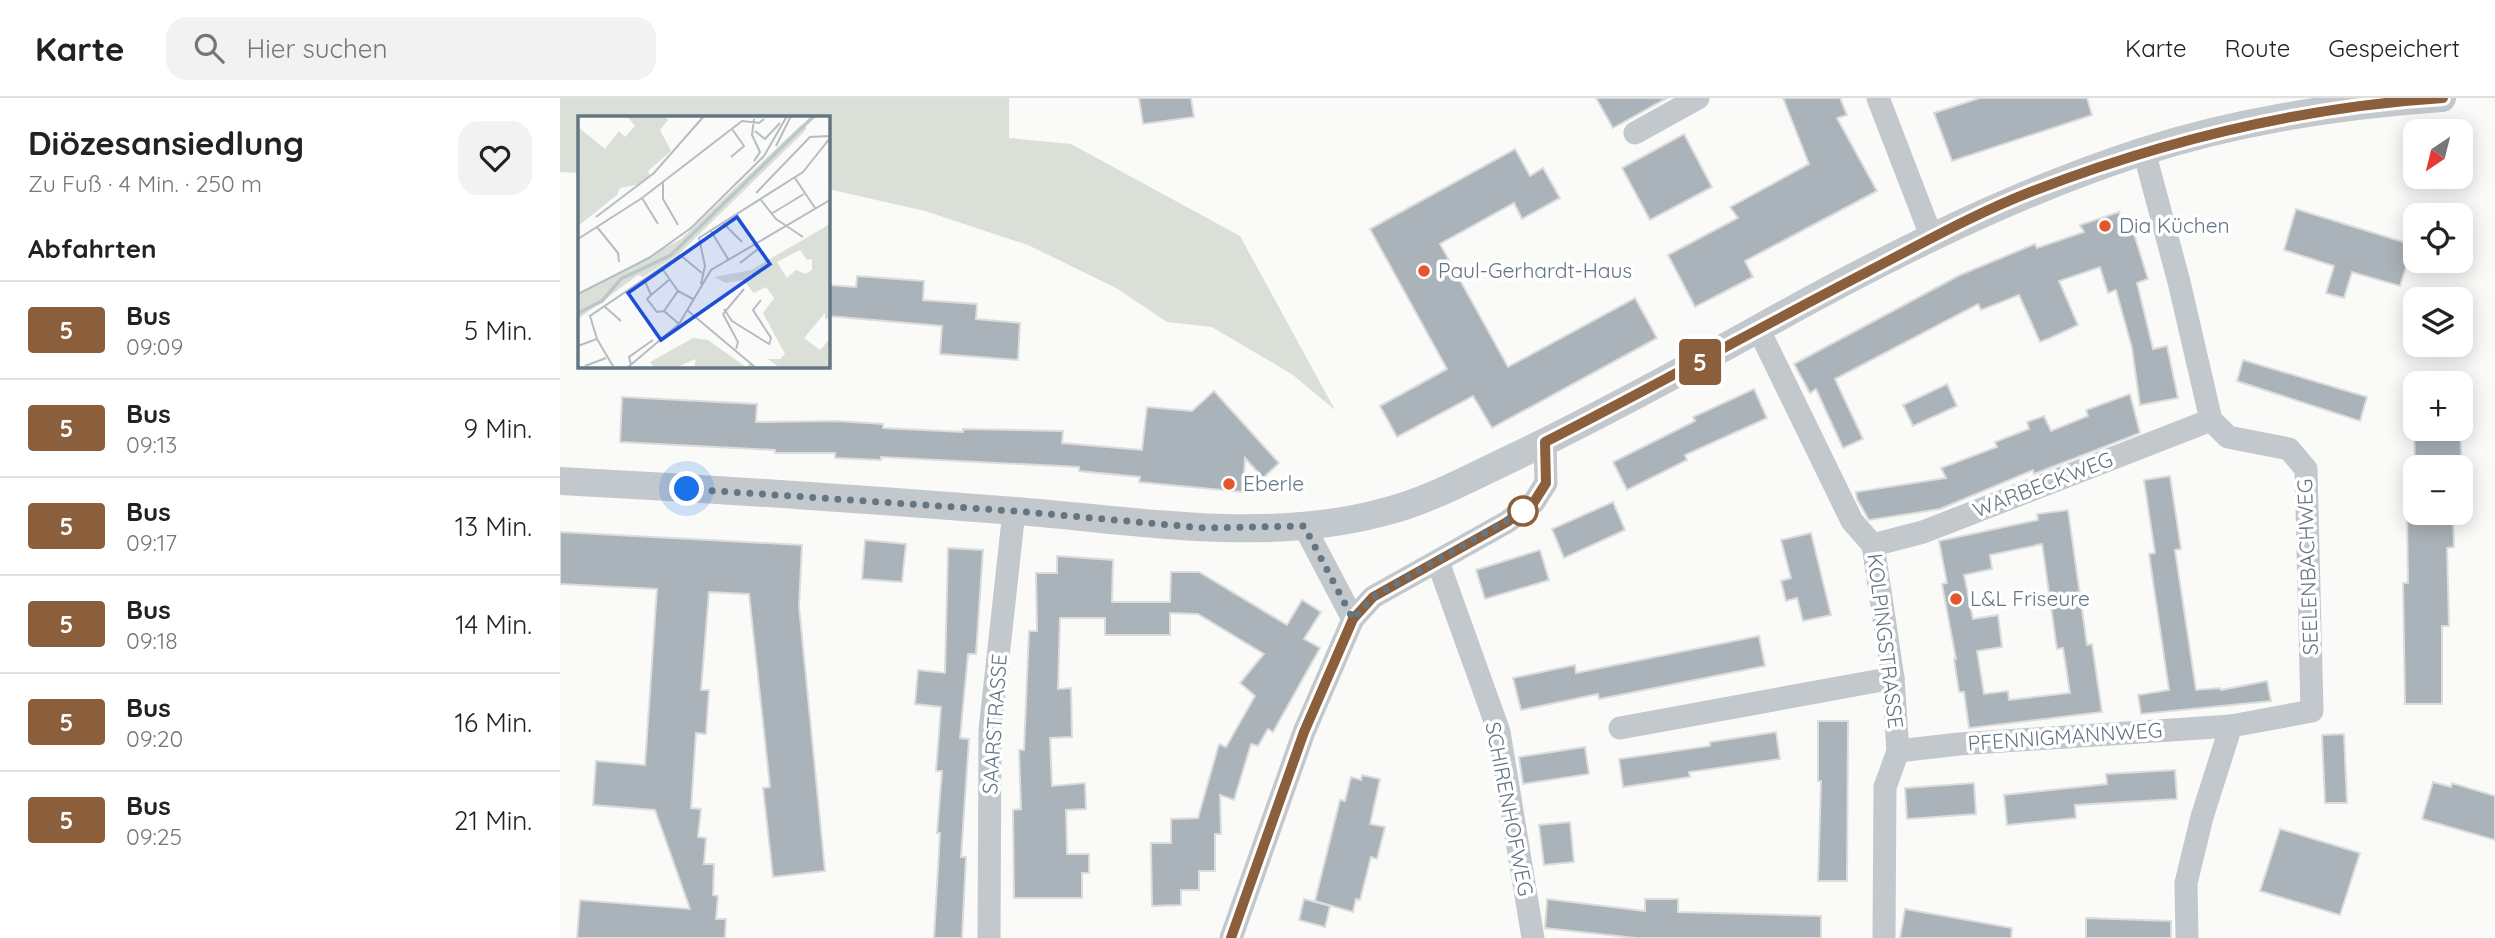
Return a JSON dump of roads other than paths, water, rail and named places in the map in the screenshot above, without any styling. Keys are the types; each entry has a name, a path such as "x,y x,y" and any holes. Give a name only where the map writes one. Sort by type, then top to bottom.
{"street":[{"path":"1635,133 1698,98"},
{"path":"1878,98 1933,238"},
{"path":"560,481 1014,511 1204,528 1304,526 1379,514 1431,497 1545,442 1685,371 1758,328 1933,238 2031,192 2144,151 2252,123 2371,103 2442,98"},
{"path":"2144,151 2179,282 2211,420"},
{"name":"KOLPINGSTRASSE","path":"1758,328 1852,521 1874,545 1893,678 1898,751 1885,787 1884,938"},
{"name":"WARBECKWEG","path":"1874,545 1923,532 2211,420"},
{"name":"SEELENBACHWEG","path":"2211,420 2228,437 2289,449 2306,469 2312,711 2231,726"},
{"path":"1231,938 1304,732 1353,619 1373,597 1507,522 1534,502 1546,483 1545,442"},
{"name":"SAARSTRASSE","path":"989,938 990,730 1014,511"},
{"path":"1304,526 1353,619"},
{"name":"SCHIRENHOFWEG","path":"1438,562 1499,732 1533,938"},
{"path":"1620,728 1893,678"},
{"path":"2187,938 2186,883 2202,817 2231,726"},
{"name":"PFENNIGMANNWEG","path":"1898,751 1959,744 2231,726"}],"place":[{"name":"Dia Küchen","path":"2105,226"},
{"name":"Paul-Gerhardt-Haus","path":"1424,271"},
{"name":"Eberle","path":"1229,484"},
{"name":"L&L Friseure","path":"1956,599"}]}
